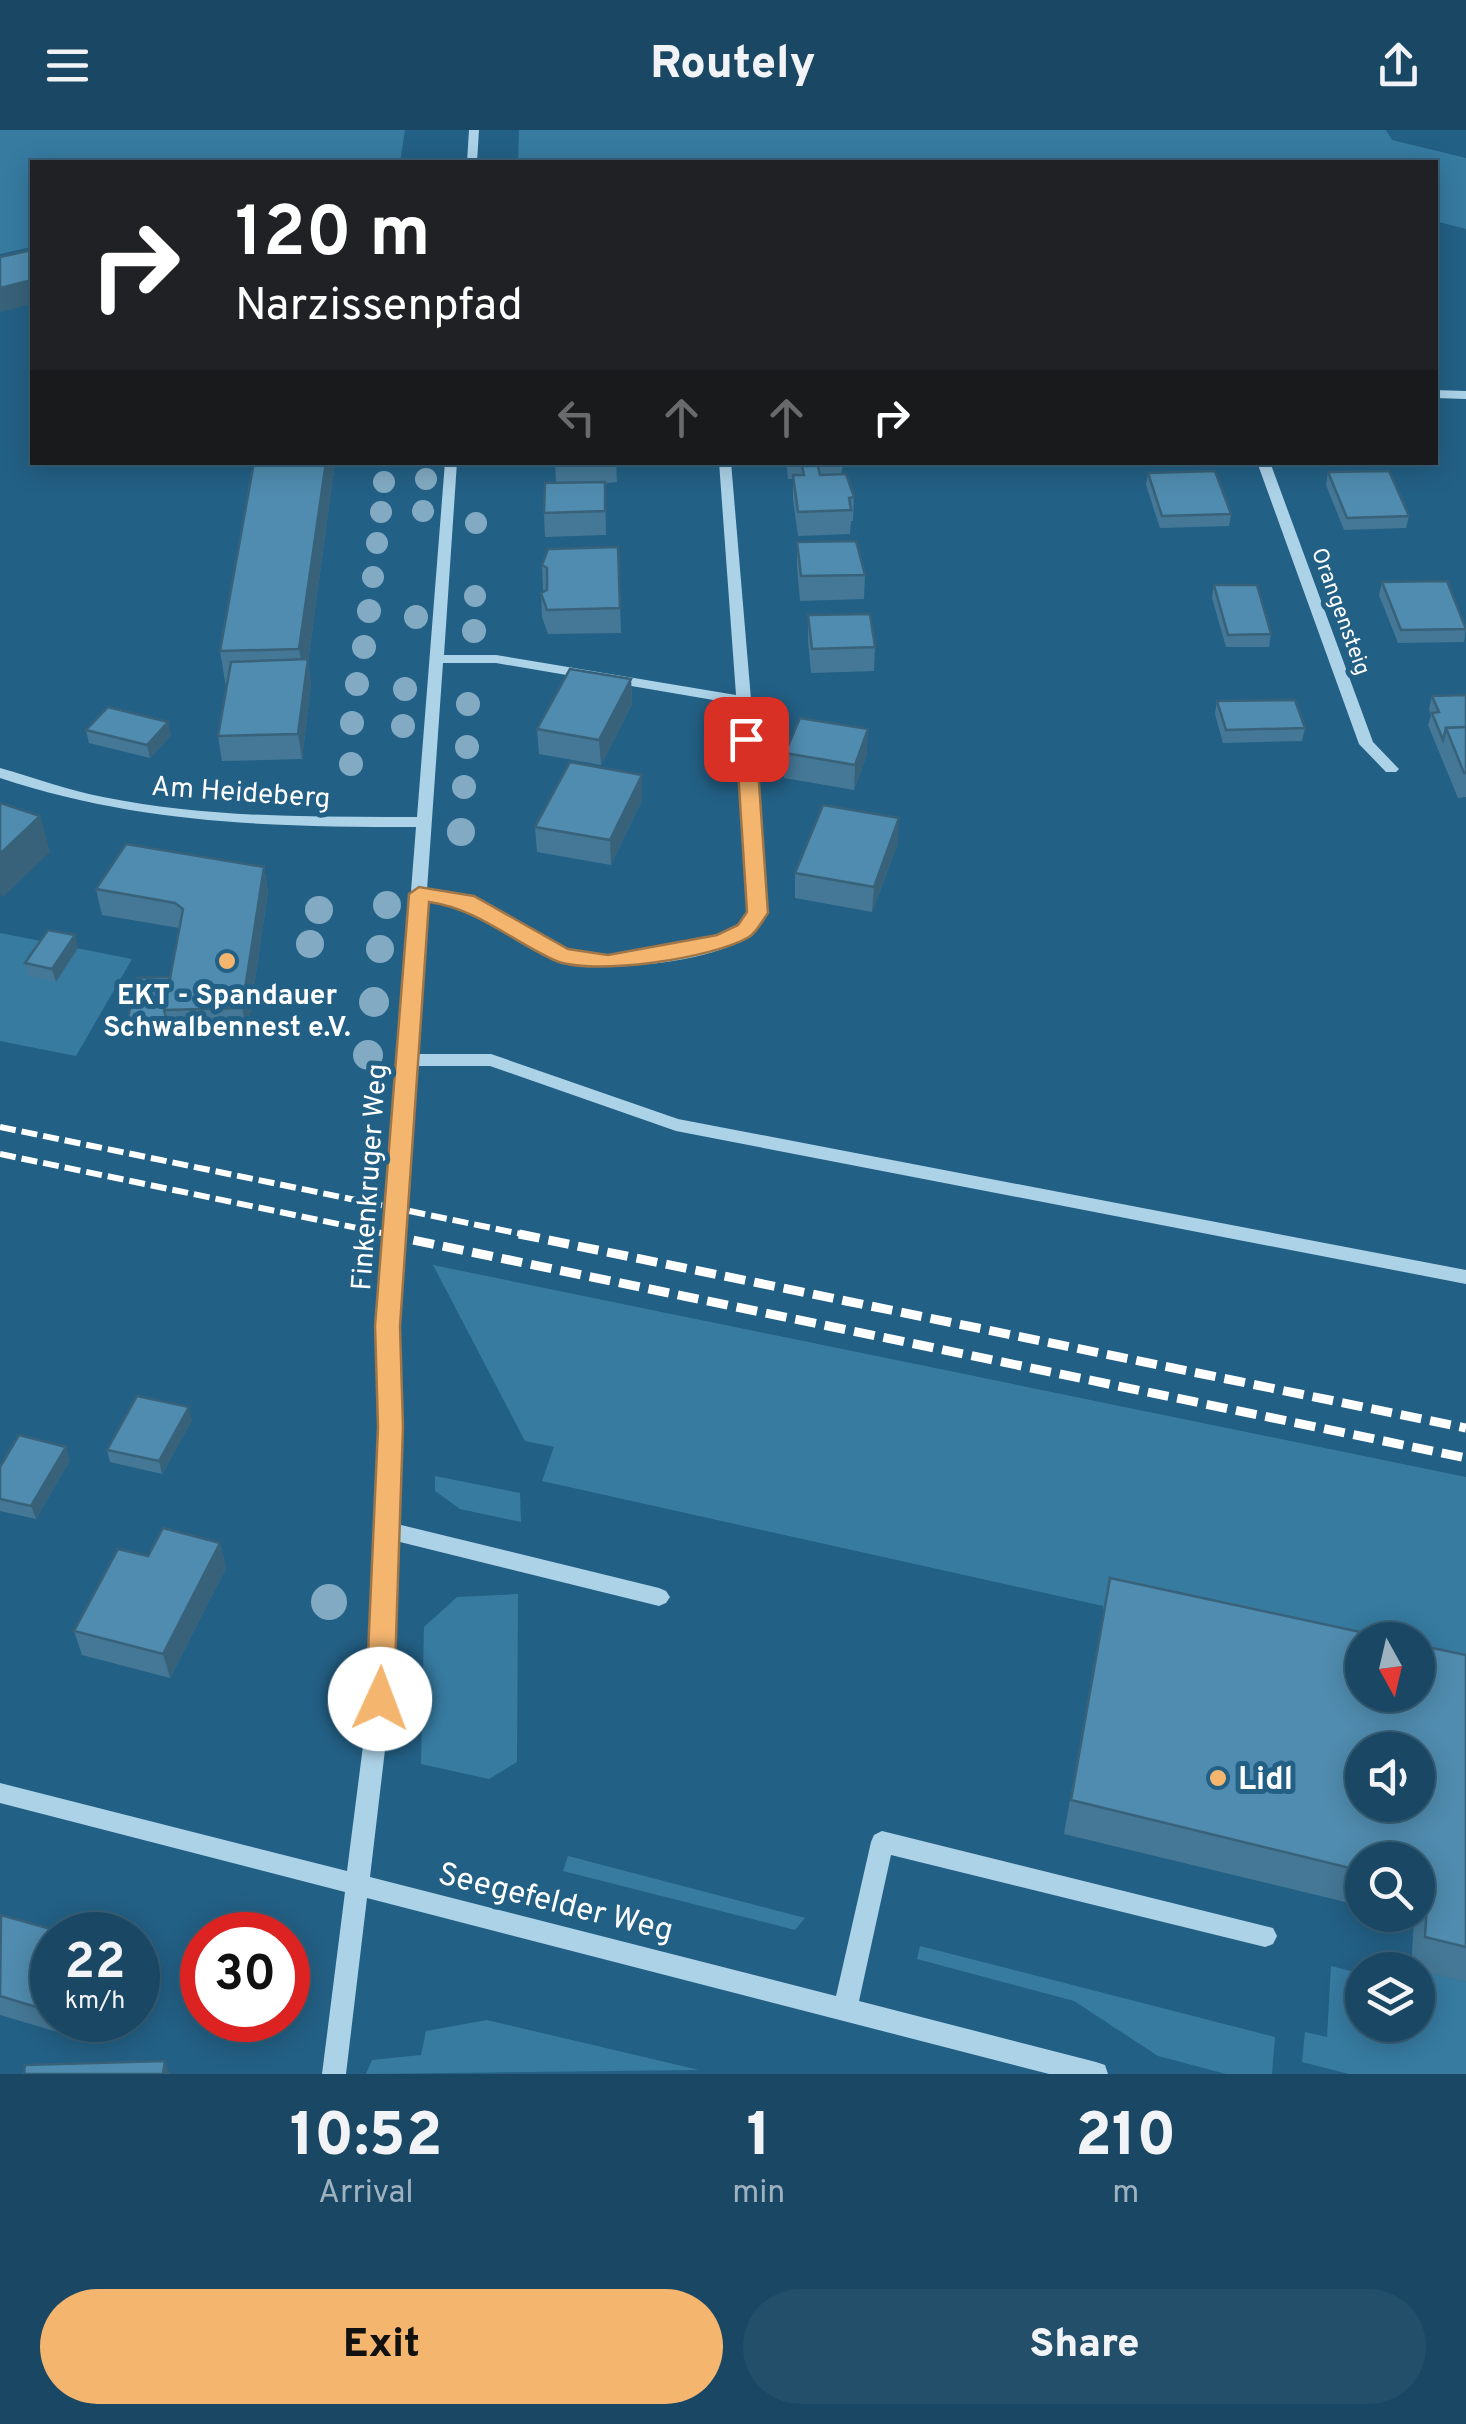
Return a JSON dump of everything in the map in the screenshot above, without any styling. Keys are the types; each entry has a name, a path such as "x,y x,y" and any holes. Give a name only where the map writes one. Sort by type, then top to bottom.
{"street":[{"path":"472,160 474,130"},
{"path":"1438,394 1466,394"},
{"name":"Finkenkruger Weg","path":"334,2074 380,1699 390,1427 387,1326 451,465"},
{"path":"419,894 466,901 562,956 608,962 692,948 746,930 757,913 759,889 725,465"},
{"name":"Orangensteig","path":"1264,465 1366,744 1391,768"},
{"path":"437,659 496,659 743,701"},
{"name":"Am Heideberg","path":"0,773 50,791 160,814 265,822 425,822"},
{"path":"406,1060 491,1060 676,1125 1466,1277"},
{"path":"386,1530 659,1597"},
{"name":"Seegefelder Weg","path":"0,1793 1096,2074"},
{"path":"845,2009 882,1842 1264,1936"}],"shaded area":[{"path":"0,130 405,130 400,160 30,160 30,247 0,254"},
{"path":"519,130 1386,130 1392,140 1466,158 1466,229 1438,222 1438,160 518,160"},
{"path":"0,933 132,959 76,1056 0,1041"},
{"path":"433,1265 1466,1477 1466,1693 1435,1686 1435,1622 1345,1622 1345,1638 1103,1613 1103,1606 542,1481 554,1447 525,1441"},
{"path":"435,1476 520,1493 521,1522 460,1509 435,1491"},
{"path":"518,1594 517,1762 489,1779 421,1764 424,1627 457,1597"},
{"path":"568,1856 805,1918 795,1930 563,1871"},
{"path":"920,1946 1275,2037 1272,2074 1226,2074 1158,2056 1074,2001 917,1959"},
{"path":"1331,1966 1345,1970 1345,2042 1435,2042 1435,1974 1466,1982 1466,2074 1349,2074 1302,2062 1305,2032 1327,2037"},
{"path":"487,2020 699,2070 366,2074 372,2060 421,2055 426,2031"}],"building":[{"path":"30,250 30,280 0,288 0,257"},
{"path":"253,465 326,465 299,649 220,651"},
{"path":"802,466 818,466 820,475 846,474 854,497 849,498 851,510 798,512 793,475 804,475"},
{"path":"1215,471 1231,514 1162,516 1148,473"},
{"path":"1389,471 1409,516 1347,518 1328,472"},
{"path":"605,482 605,511 544,513 545,483"},
{"path":"856,541 865,575 801,576 797,542"},
{"path":"618,547 620,608 547,610 541,593 547,590 547,568 542,565 548,549"},
{"path":"1447,581 1466,629 1401,630 1382,582"},
{"path":"1214,585 1257,585 1271,634 1228,635"},
{"path":"870,614 875,647 812,649 808,615"},
{"path":"308,659 298,734 218,736 231,662"},
{"path":"570,669 631,679 599,740 537,729"},
{"path":"1466,695 1466,727 1446,728 1443,740 1432,713 1439,712 1432,696"},
{"path":"1295,700 1305,728 1226,730 1217,701"},
{"path":"108,707 168,722 147,745 86,730"},
{"path":"800,718 868,729 855,765 785,753"},
{"path":"1466,727 1466,773 1464,773 1446,728"},
{"path":"570,762 642,775 610,840 535,827"},
{"path":"0,803 40,816 0,854"},
{"path":"823,805 899,818 874,887 795,873"},
{"path":"126,844 264,867 242,1008 164,1010 183,909 175,903 96,889"},
{"path":"48,930 75,935 52,969 25,963"},
{"path":"170,977 164,1010 167,1021 127,1022 137,978"},
{"path":"137,1396 189,1407 159,1461 107,1450"},
{"path":"19,1435 66,1447 31,1506 0,1499 0,1467"},
{"path":"163,1528 220,1543 163,1654 74,1631 118,1549 148,1556"},
{"name":"Lidl","path":"1110,1578 1345,1629 1345,1712 1435,1712 1435,1649 1466,1655 1466,1947 1425,1937 1425,1932 1435,1932 1435,1842 1345,1842 1345,1867 1071,1800"},
{"path":"1,1915 30,1923 30,2005 0,1996"},
{"path":"165,2061 163,2074 24,2074 25,2065"}],"railway":[{"path":"0,1127 531,1236"},
{"path":"0,1154 396,1236"},
{"path":"384,1234 1466,1458"},
{"path":"519,1234 1466,1428"}],"place":[{"name":"EKT - Spandauer Schwalbennest e.V.","path":"227,961"},
{"name":"Lidl","path":"1218,1778"}],"route":[{"path":"380,1699 390,1427 387,1326 419,894 444,894 466,901 497,915 562,956 608,962 661,956 723,941 746,930 757,913 759,889 746,739"}]}
